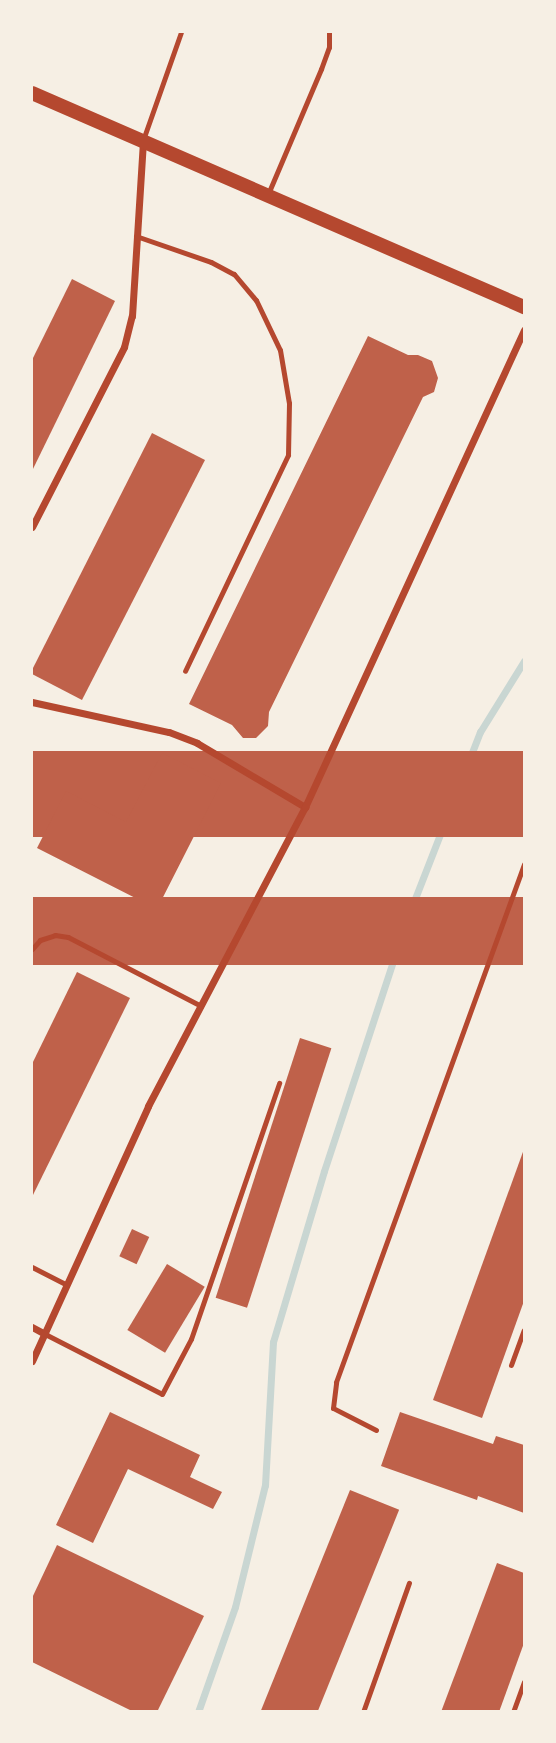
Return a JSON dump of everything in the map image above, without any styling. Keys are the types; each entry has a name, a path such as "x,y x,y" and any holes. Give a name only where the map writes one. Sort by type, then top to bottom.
{"main road":[{"path":"32,93 524,307"}],"street":[{"path":"32,527 124,347 132,316 143,140"},
{"path":"32,1361 148,1105 305,807 524,330"},
{"path":"32,702 169,732 197,743 305,807"},
{"path":"32,1327 45,1334"}],"lane":[{"path":"143,140 181,32"},
{"path":"267,197 321,69 329,47 329,32"},
{"path":"136,236 211,262 234,274 256,300 280,350 289,403 288,455 185,671"},
{"path":"376,1430 333,1408 336,1381 524,864"},
{"path":"32,950 40,940 55,935 68,937 201,1006"},
{"path":"45,1334 162,1394 191,1339 279,1083"},
{"path":"32,1267 67,1285"},
{"path":"511,1365 524,1330"},
{"path":"363,1712 409,1583"},
{"path":"513,1712 524,1682"}],"building":[{"path":"72,279 115,301 32,471 32,360"},
{"path":"368,336 408,355 418,355 432,361 438,378 434,392 423,397 269,712 268,726 256,738 243,738 232,725 189,704"},
{"path":"152,433 205,460 82,700 32,674 32,670"},
{"path":"32,751 524,751 524,837 32,837"},
{"path":"162,753 221,783 157,909 37,848 66,791 126,822"},
{"path":"32,897 524,897 524,965 32,965"},
{"path":"77,972 130,998 32,1197 32,1064"},
{"path":"300,1038 331,1048 247,1308 216,1298"},
{"path":"524,1149 524,1301 482,1418 433,1400"},
{"path":"132,1229 149,1237 137,1264 119,1256"},
{"path":"167,1264 205,1287 165,1353 127,1330"},
{"path":"110,1412 200,1455 190,1477 222,1492 213,1509 128,1469 93,1543 56,1525"},
{"path":"400,1412 493,1444 496,1436 524,1445 524,1513 478,1496 477,1500 381,1466"},
{"path":"350,1490 399,1510 317,1712 261,1711"},
{"path":"57,1545 204,1616 157,1712 134,1712 32,1662 32,1598"},
{"path":"497,1563 524,1573 524,1643 499,1712 441,1712"}],"waterway":[{"path":"198,1712 235,1607 265,1485 273,1342 324,1171 407,919 480,732 524,661"}]}
